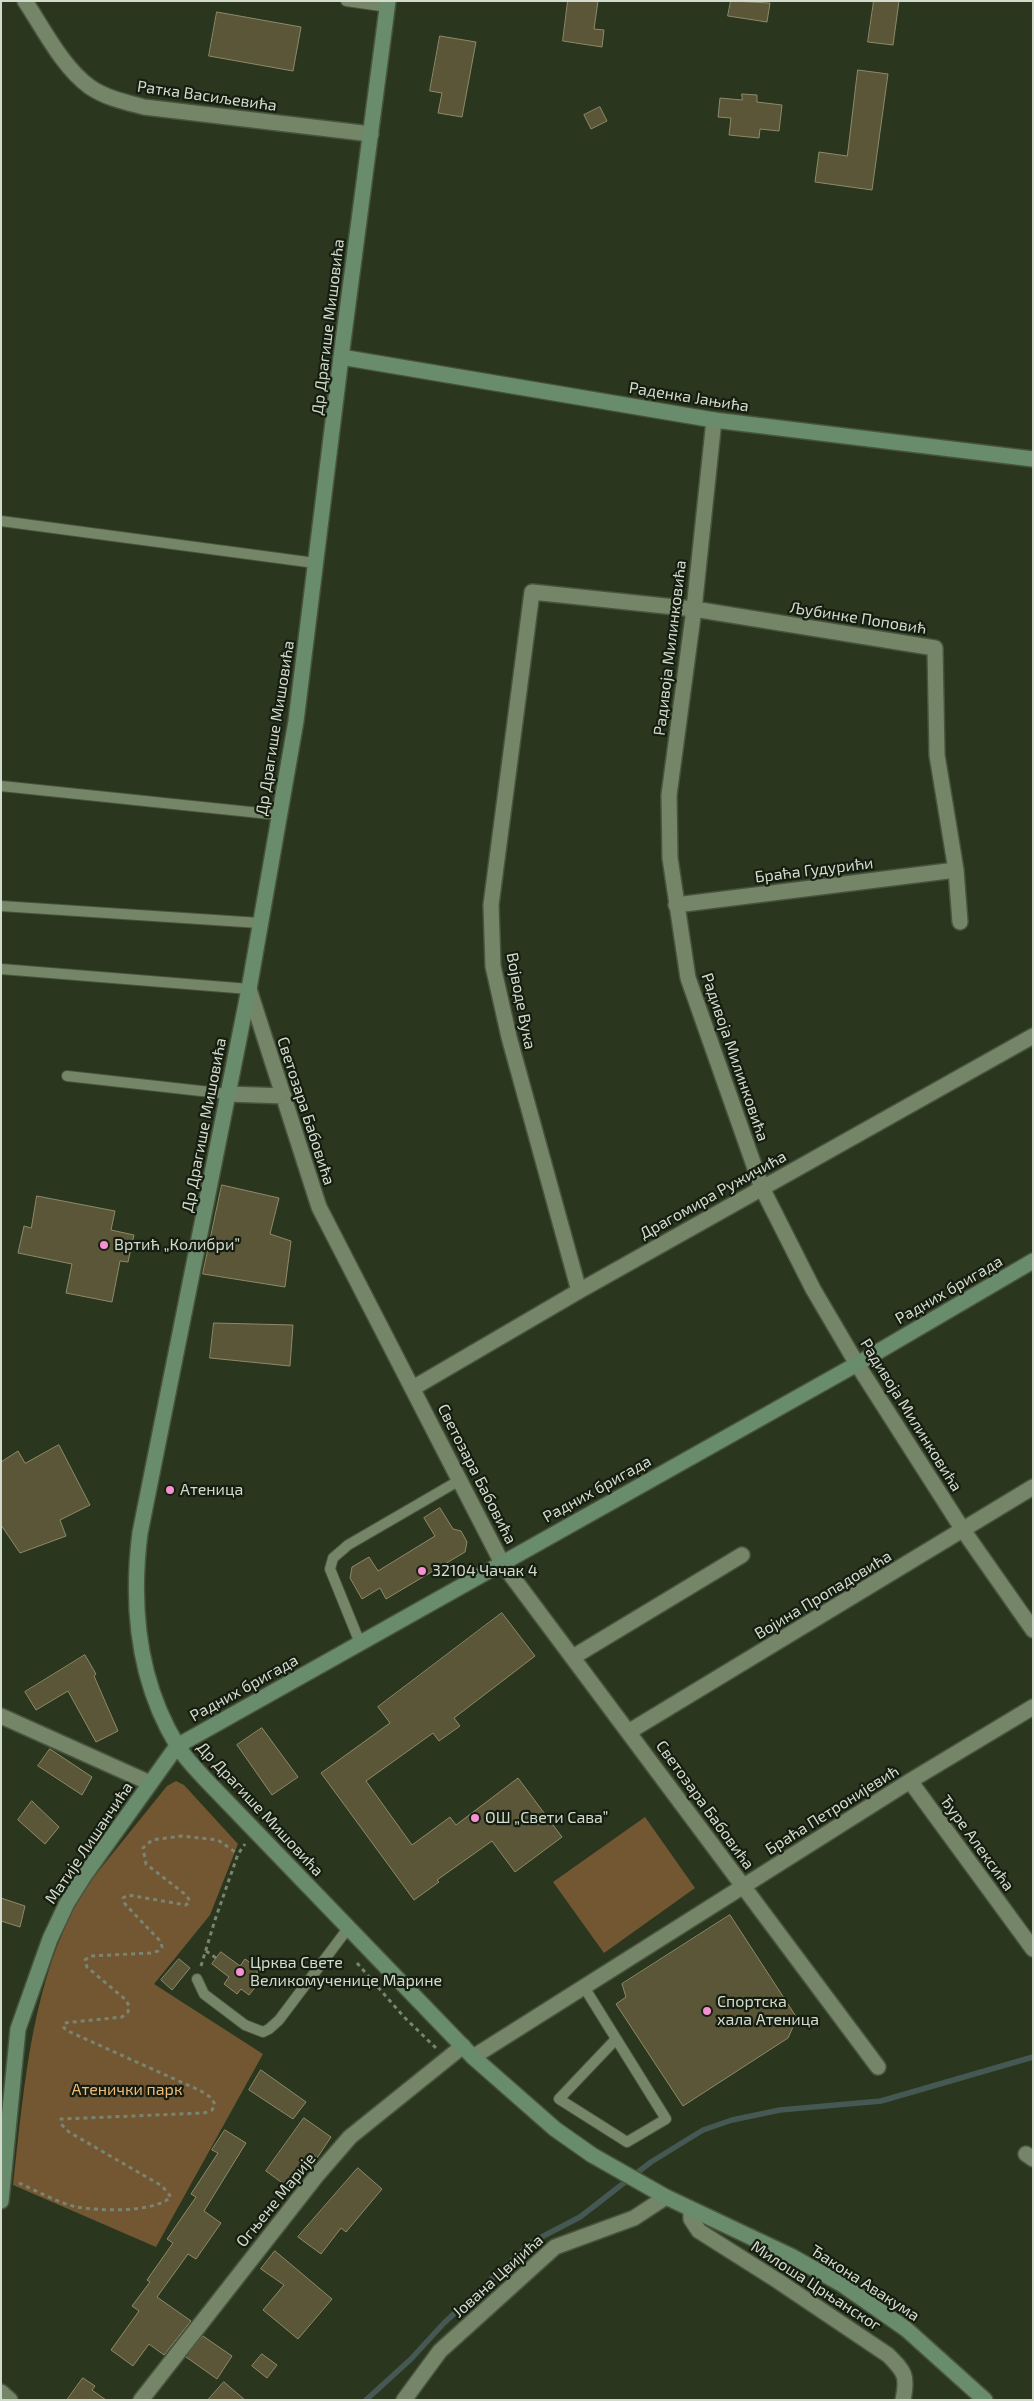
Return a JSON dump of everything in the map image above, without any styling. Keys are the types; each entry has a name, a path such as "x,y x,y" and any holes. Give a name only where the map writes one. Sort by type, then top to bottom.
{"main road":[{"name":"Др Драгише Мишовића","path":"388,4 341,357 296,721 249,989 144,1514 137,1562 137,1604 142,1655 154,1697 177,1746 219,1794 468,2052 555,2129 610,2166 661,2195"},
{"name":"Раденка Јањића","path":"341,357 714,420 1033,459"},
{"name":"Радних бригада","path":"177,1746 857,1364 1033,1261"},
{"name":"Матије Лишанчића","path":"1,2201 4,2177 6,2087 18,2029 50,1939 72,1896 177,1746"},
{"name":"Ђакона Авакума","path":"661,2195 793,2257 843,2285 906,2329 985,2400"}],"street":[{"name":"Ратка Васиљевића","path":"25,1 72,72 90,87 110,98 144,107 371,134"},
{"name":"Радивоја Милинковића","path":"714,420 694,609 669,795 670,858 688,978 762,1188 813,1289 857,1364 963,1530 1033,1630"},
{"name":"Љубинке Поповић","path":"532,592 694,609 935,648 937,755 956,870 960,922"},
{"name":"Војводе Вука","path":"532,592 491,904 493,966 508,1037 578,1291"},
{"name":"Браћа Гудурићи","path":"676,905 956,870"},
{"name":"Светозара Бабовића","path":"249,989 319,1208 502,1563 630,1731 743,1887 878,2067"},
{"name":"Драгомира Ружичића","path":"413,1388 578,1291 1033,1036"},
{"path":"228,1094 284,1096"},
{"name":"Војина Пропадовића","path":"630,1731 1033,1487"},
{"path":"573,1657 742,1555"},
{"name":"Браћа Петронијевић","path":"468,2052 584,1987 910,1781 1033,1707"},
{"path":"1,1716 150,1783"},
{"name":"Ђуре Алексића","path":"910,1781 1033,1949"},
{"name":"Огњене Марије","path":"141,2400 318,2174 350,2137 468,2052"},
{"name":"Јована Цвијића","path":"404,2400 440,2351 555,2247 634,2218 661,2195"},
{"name":"Милоша Црњанског","path":"691,2210 692,2219 699,2231 778,2281 888,2355 903,2369 907,2381 903,2400"},
{"path":"1,2392 10,2400"}],"lane":[{"path":"346,1 388,4"},
{"path":"1,521 315,563"},
{"path":"1,786 279,815"},
{"path":"1,906 260,923"},
{"path":"1,969 249,989"},
{"path":"67,1076 228,1094"},
{"path":"360,1643 330,1569 334,1558 348,1545 460,1480"},
{"path":"197,1979 204,1994 245,2025 263,2032 270,2029 279,2020 349,1927"},
{"path":"584,1987 666,2119 627,2142 559,2098 616,2039"}],"path":[{"path":"4,2177 76,2206 120,2210 160,2204 171,2197 162,2186 69,2132 61,2124 61,2120 204,2113 212,2110 215,2104 201,2091 70,2032 64,2028 64,2023 122,2017 128,2012 129,2006 126,2000 87,1967 85,1960 90,1956 151,1953 158,1952 162,1947 161,1942 125,1904 123,1898 128,1896 186,1905 190,1901 186,1895 146,1864 143,1848 152,1840 181,1836 218,1840 238,1854"},
{"path":"197,1979 238,1854 245,1844"},
{"path":"206,1951 216,1958"}],"green space":[{"name":"Атенички парк","path":"176,1781 184,1785 238,1844 210,1915 154,1984 263,2054 156,2247 13,2185 33,2033 41,1996 66,1924 84,1889 167,1786"},
{"path":"645,1817 695,1888 604,1953 553,1882"}],"building":[{"path":"568,1 598,1 594,29 604,30 602,47 563,41"},
{"path":"731,1 770,3 767,22 728,16"},
{"path":"874,1 899,1 893,45 868,42"},
{"path":"217,12 301,27 293,71 209,56"},
{"path":"440,36 476,42 462,117 438,113 442,93 430,91"},
{"path":"858,70 888,74 872,190 815,182 819,152 847,156"},
{"path":"742,94 757,95 757,102 782,105 779,131 760,129 759,138 729,135 731,118 718,117 720,98 742,100"},
{"path":"600,107 607,121 591,129 584,115"},
{"path":"222,1185 279,1198 270,1234 291,1241 285,1287 203,1274"},
{"name":"Вртић „Колибри”","path":"37,1196 115,1211 111,1230 134,1235 128,1262 120,1261 112,1302 66,1293 72,1264 18,1253 24,1226 31,1228"},
{"path":"214,1323 293,1325 290,1366 210,1358"},
{"path":"59,1445 90,1505 60,1520 66,1536 20,1553 1,1525 1,1462 18,1451 25,1463"},
{"path":"440,1508 453,1529 461,1531 467,1542 465,1552 386,1599 380,1588 362,1599 350,1578 352,1567 369,1557 378,1571 435,1536 424,1518"},
{"path":"502,1613 535,1656 454,1718 460,1726 439,1741 433,1733 366,1781 412,1845 450,1817 456,1825 518,1778 562,1837 515,1872 492,1841 437,1880 439,1882 414,1900 321,1773 390,1723 378,1707"},
{"path":"85,1655 96,1674 94,1676 118,1731 96,1742 68,1691 36,1710 25,1692"},
{"path":"262,1728 298,1777 272,1795 237,1745"},
{"path":"50,1749 92,1777 82,1795 38,1766"},
{"path":"32,1801 59,1827 45,1844 18,1820"},
{"path":"1,1898 25,1906 20,1927 1,1921"},
{"name":"Спортска хала Атеница","path":"730,1915 797,2018 788,2038 683,2106 616,2004 626,1997 622,1984"},
{"name":"Црква Свете Великомученице Марине","path":"221,1952 240,1966 245,1959 259,1969 255,1976 261,1980 249,1995 241,1989 237,1994 224,1984 229,1977 212,1964"},
{"path":"179,1959 190,1968 172,1990 161,1980"},
{"path":"261,2070 306,2102 293,2119 249,2090"},
{"path":"304,2118 331,2137 317,2158 314,2155 292,2190 266,2171"},
{"path":"225,2130 246,2143 204,2211 221,2223 196,2259 188,2254 157,2297 191,2321 164,2355 149,2344 133,2366 111,2350 139,2311 132,2306 150,2282 147,2280 173,2243 167,2239 196,2197 191,2194 218,2153 212,2150"},
{"path":"358,2168 382,2189 346,2232 341,2228 321,2254 298,2237"},
{"path":"275,2251 332,2299 298,2339 263,2310 284,2285 261,2269"},
{"path":"203,2336 232,2356 217,2379 186,2357"},
{"path":"262,2354 277,2365 267,2378 252,2366"},
{"path":"83,2378 95,2386 92,2390 106,2400 67,2400"},
{"path":"224,2382 245,2400 208,2400"}],"waterway":[{"path":"366,2400 411,2359 444,2323 532,2242 580,2217 651,2162 703,2130 732,2120 780,2110 881,2101 1033,2057"}],"place":[{"name":"Вртић „Колибри”","path":"104,1245"},
{"name":"Атеница","path":"170,1490"},
{"name":"32104 Чачак 4","path":"422,1571"},
{"name":"ОШ „Свети Сава”","path":"475,1818"},
{"name":"Црква Свете Великомученице Марине","path":"240,1972"},
{"name":"Спортска хала Атеница","path":"707,2011"}]}
